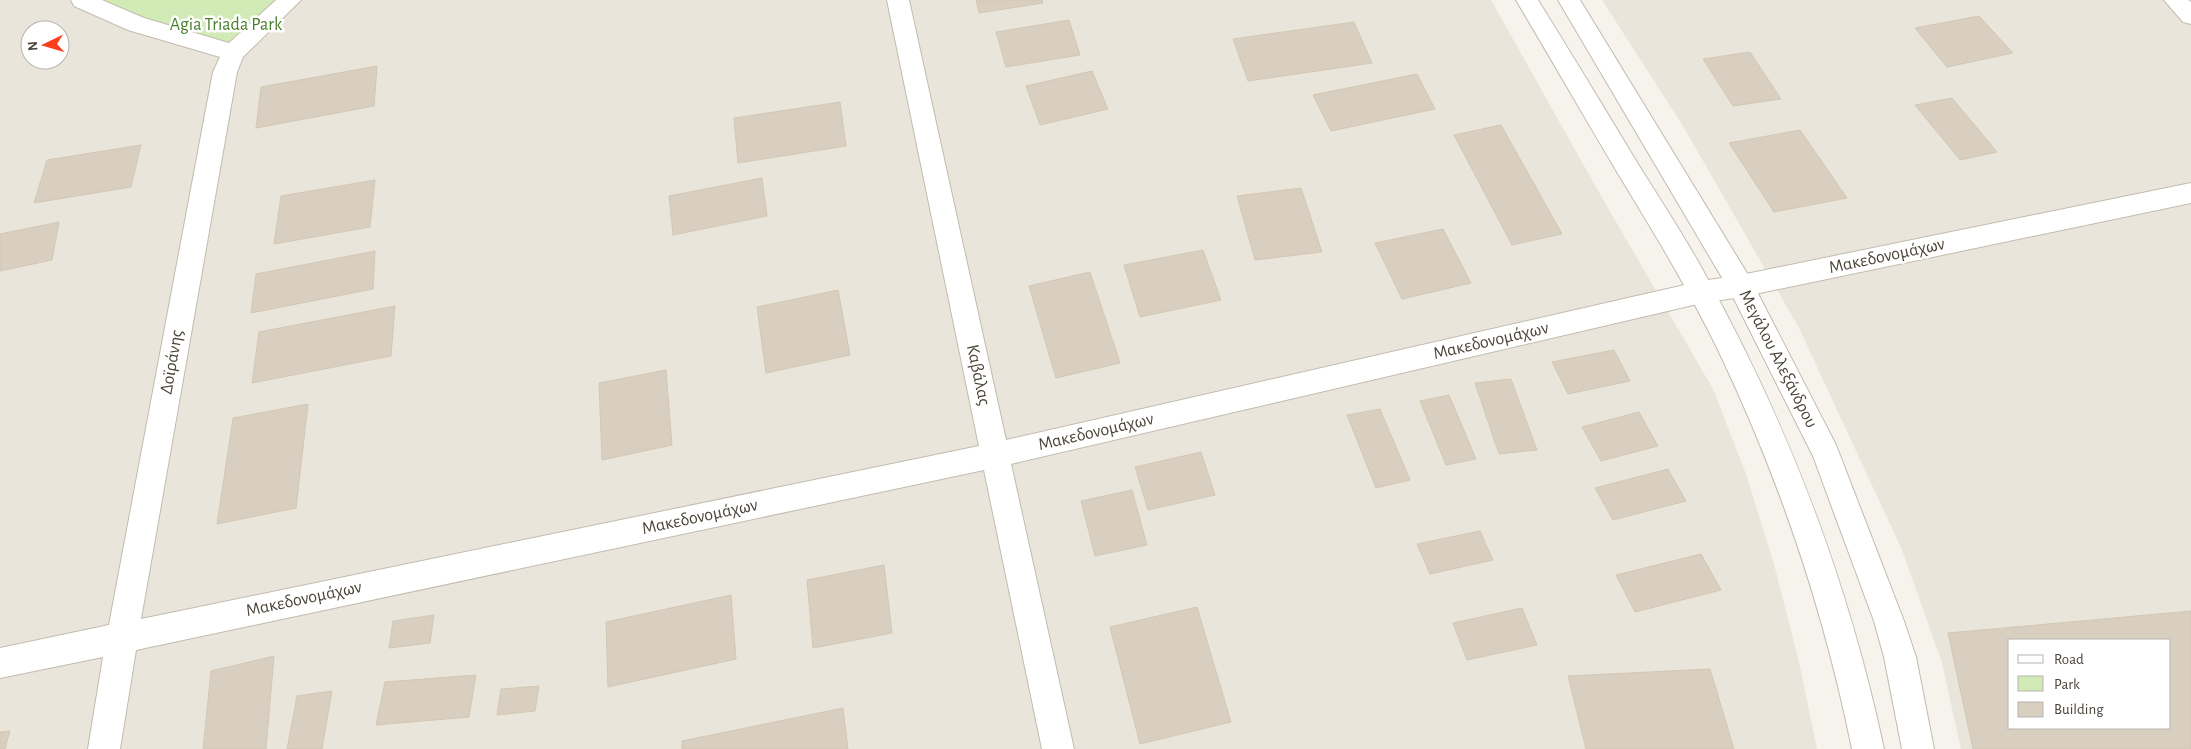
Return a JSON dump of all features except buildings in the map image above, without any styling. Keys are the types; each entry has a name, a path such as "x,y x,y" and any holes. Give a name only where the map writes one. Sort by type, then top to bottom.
{"street":[{"path":"82,0 136,24 233,53"},
{"name":"Δοϊράνης","path":"104,749 122,637 225,72 233,53 290,0"},
{"name":"Καβάλας","path":"898,0 1058,749"},
{"path":"1527,0 1702,292 1782,458 1811,538 1848,661 1868,749"},
{"name":"Μεγάλου Αλεξάνδρου","path":"1568,0 1741,286 1826,454 1858,535 1900,657 1918,749"},
{"path":"2175,0 2191,16"},
{"name":"Μακεδονομάχων","path":"0,663 995,455 1702,292 1741,286 2191,193"}],"shaded area":[{"path":"0,0 1491,0 1601,196 1713,389 1746,474 1774,564 1799,662 1817,749 0,749"},
{"path":"1602,0 2191,0 2191,749 1961,749 1942,663 1902,550 1799,328 1683,126"}],"green space":[{"name":"Agia Triada Park","path":"82,0 290,0 233,53"}]}
